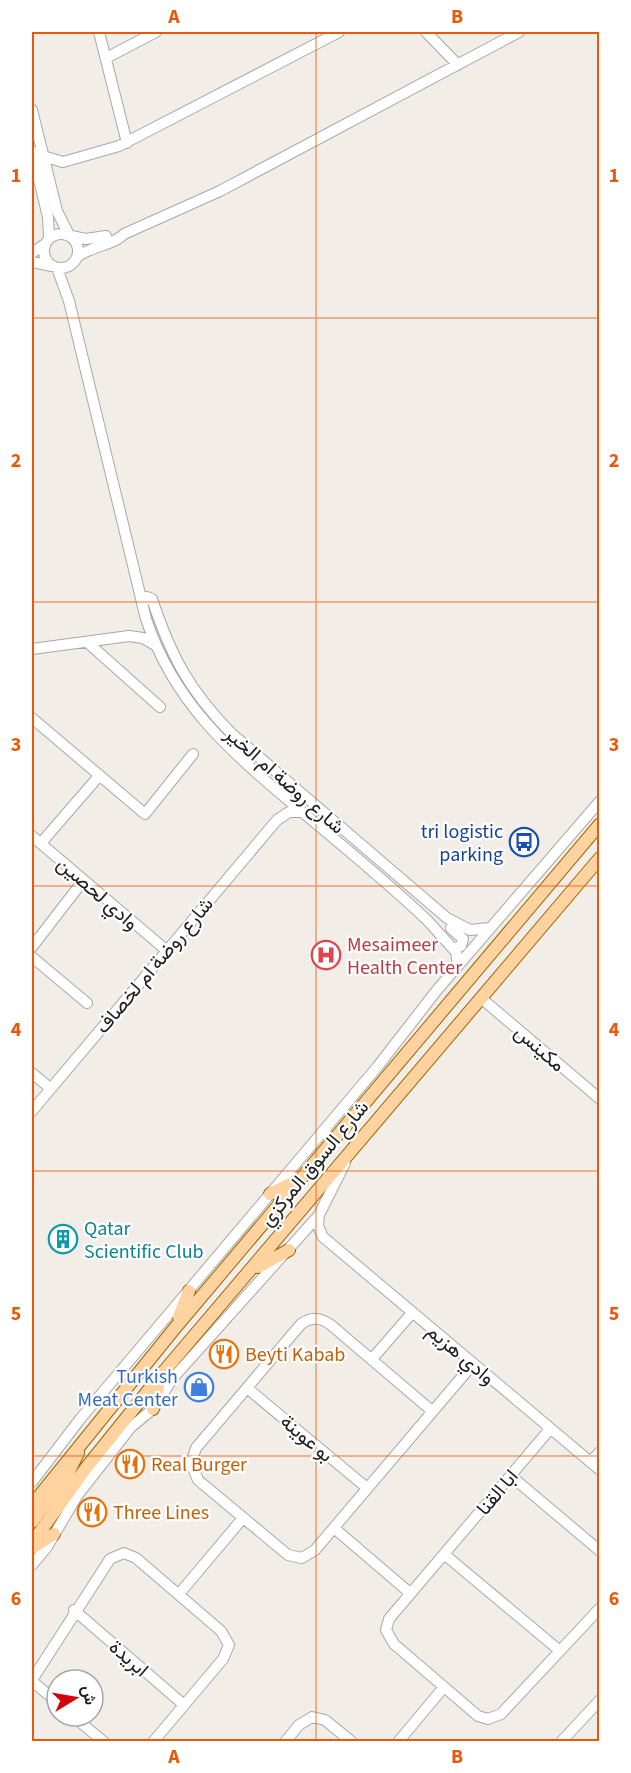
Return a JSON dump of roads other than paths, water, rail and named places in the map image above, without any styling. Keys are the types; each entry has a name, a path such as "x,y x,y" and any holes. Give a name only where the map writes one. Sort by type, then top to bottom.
{"main road":[{"name":"شارع السوق المركزي","path":"32,1505 60,1466 86,1438 175,1328 600,824"},
{"name":"شارع السوق المركزي","path":"32,1544 86,1468 160,1376 600,858"},
{"path":"270,1194 299,1180"},
{"path":"252,1270 289,1250"},
{"path":"175,1328 189,1291"},
{"path":"153,1409 160,1376"},
{"path":"32,1522 68,1473 86,1438"},
{"path":"32,1548 54,1534"}],"street":[{"path":"99,32 127,143"},
{"path":"106,58 156,32"},
{"path":"48,178 63,162 127,143 339,32"},
{"path":"426,32 458,64"},
{"path":"32,254 61,233 91,239 124,234 220,191 519,32"},
{"path":"32,110 59,217 77,246 77,257"},
{"path":"32,151 48,218 44,257 55,267 69,301 142,604"},
{"path":"43,156 63,162"},
{"path":"32,262 55,267 69,266 77,257 93,247 119,239 124,234"},
{"name":"شارع روضة ام الخير","path":"458,966 453,949 420,912 221,741 195,712 173,682 155,645 142,604 147,597 152,599 174,658 196,692 220,722 431,906 466,929 478,931 491,927"},
{"path":"129,636 141,630 146,620"},
{"path":"32,650 129,636 143,638 155,645"},
{"path":"87,642 160,707"},
{"path":"32,718 145,814 193,754"},
{"path":"41,843 99,776"},
{"path":"277,820 281,807 280,793"},
{"name":"شارع السوق المركزي","path":"33,1477 458,966 600,801"},
{"path":"277,820 289,812 302,812"},
{"name":"شارع روضة ام لخصاف","path":"32,1111 277,820"},
{"name":"وادي لحصين","path":"32,836 166,950"},
{"path":"32,947 83,881"},
{"path":"431,906 441,920 462,937 461,946 453,949"},
{"path":"32,957 87,1003"},
{"name":"مكينس","path":"481,998 600,1099"},
{"path":"32,1073 50,1088"},
{"name":"شارع السوق المركزي","path":"32,1565 73,1502 120,1440 153,1409 173,1378 319,1215 349,1155"},
{"path":"300,1236 323,1237 318,1226 319,1215"},
{"name":"وادي هزيم","path":"323,1237 600,1470"},
{"path":"372,1359 412,1313"},
{"path":"432,1411 324,1320 309,1319 301,1324 196,1448 191,1463 198,1480 243,1518 295,1558 308,1555 334,1528 473,1364"},
{"name":"بو عوينة","path":"247,1388 367,1488"},
{"name":"ابا القنا","path":"444,1687 394,1644 386,1630 389,1618 550,1429"},
{"path":"590,1462 600,1452"},
{"path":"511,1476 600,1551"},
{"path":"179,1594 243,1518"},
{"path":"334,1528 410,1593"},
{"path":"45,1692 32,1681 74,1610 110,1559 124,1552 136,1558 221,1631 229,1645 223,1659 153,1742"},
{"path":"444,1554 560,1651"},
{"path":"398,1742 444,1687 483,1719 495,1718 600,1608"},
{"name":"ابريدة","path":"74,1610 184,1705"},
{"path":"561,1742 600,1700"},
{"path":"285,1742 299,1725 312,1717 326,1720 352,1742"},
{"path":"88,1728 104,1742"}],"place":[{"name":"tri logistic parking","path":"524,842"},
{"name":"Mesaimeer Health Center","path":"326,955"},
{"name":"Qatar Scientific Club","path":"63,1239"},
{"name":"Beyti Kabab","path":"224,1354"},
{"name":"Turkish Meat Center","path":"199,1387"},
{"name":"Real Burger","path":"130,1464"},
{"name":"Three Lines","path":"92,1512"}]}
